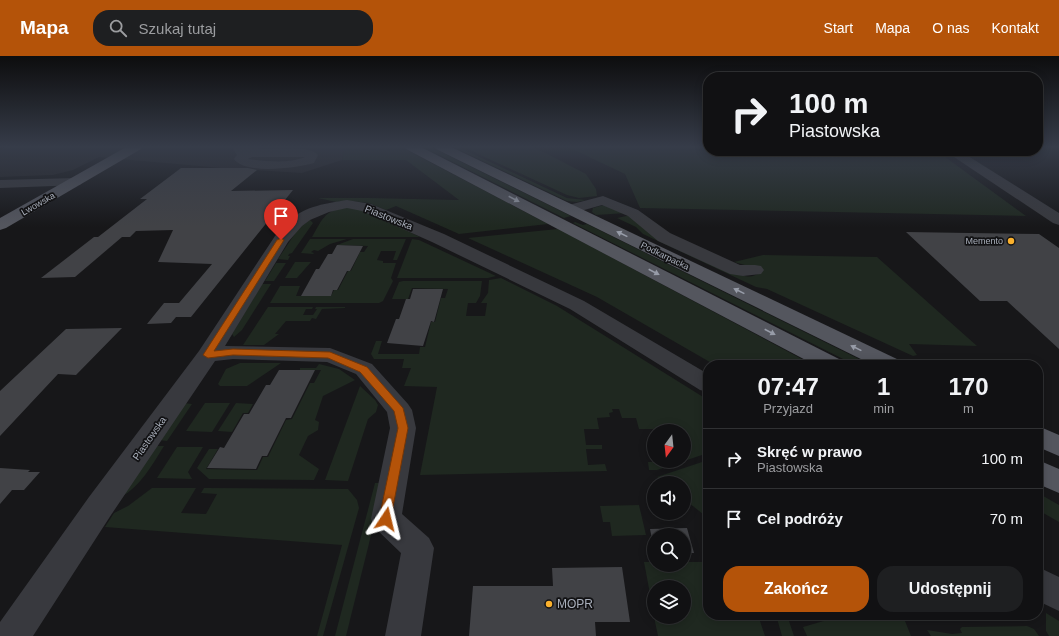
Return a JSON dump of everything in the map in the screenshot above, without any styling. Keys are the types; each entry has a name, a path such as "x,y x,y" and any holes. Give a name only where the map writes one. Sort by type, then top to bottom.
{"main road":[{"name":"Lwowska","path":"0,225 90,173"},
{"name":"Podkarpacka","path":"462,173 823,360"},
{"name":"Podkarpacka","path":"496,173 881,360"},
{"path":"1043,438 1059,446"},
{"path":"1043,474 1059,482"}],"street":[{"path":"986,173 1059,220"},
{"name":"Lwowska","path":"0,184 75,182"},
{"path":"570,209 604,200 633,213 664,237 736,270 755,270"},
{"name":"Piastowska","path":"12,636 100,506 208,355 281,240 291,228 304,217 316,211 336,205 347,204 366,207 377,211 577,305 703,381"},
{"path":"208,355 233,352 330,355 364,369 399,410 403,428 386,519 418,548 403,636"},
{"path":"1043,585 1059,596"}],"shaded area":[{"path":"0,173 61,173 53,175 0,177"},
{"path":"423,173 451,173 548,224 459,234 396,206 386,210 369,203 351,201 336,202 318,198 369,198 459,200"},
{"path":"475,173 484,173 571,216 564,218"},
{"path":"508,173 514,173 567,198 586,200 577,202 567,201"},
{"path":"520,173 584,173 596,189 597,196 579,198 567,195"},
{"path":"623,173 967,173 1026,216 640,208 625,174"},
{"path":"604,205 626,213 596,215 592,212 593,208"},
{"path":"345,207 361,209 420,237 312,237 324,217 332,211"},
{"path":"631,215 738,274 745,276 753,276 762,272 752,267 734,262 763,255 877,257 977,346 909,344 917,355 913,356 767,289 756,287 643,234 636,227 617,218"},
{"path":"309,219 313,223 292,253 289,254 288,256 290,256 288,260 278,259 300,226"},
{"path":"575,222 583,225 587,224 861,360 845,360 573,223"},
{"path":"558,229 804,360 706,360 597,297 468,238"},
{"path":"310,239 347,239 330,244 318,251 314,250 311,252 314,253 313,254 301,253"},
{"path":"353,239 406,239 397,260 393,260 396,251 381,251 377,260 383,261 383,263 396,263 391,278 393,281 383,301 379,303 270,303 280,286 300,286 296,296 331,296 334,290 338,290 348,271 351,271 360,252 364,252 368,246 337,245"},
{"path":"412,239 419,240 496,276 488,278 397,278"},
{"path":"295,262 311,262 297,278 285,278"},
{"path":"276,263 286,263 274,281 265,281"},
{"path":"501,278 557,306 703,397 703,455 691,459 691,424 647,424 647,429 639,429 636,418 622,418 619,409 612,409 613,412 609,413 610,417 597,418 599,429 584,429 586,445 602,445 602,449 586,449 588,465 605,464 607,471 420,475 437,387 404,386 411,368 402,368 404,359 374,359 371,354 376,341 382,341 378,354 419,354 420,347 425,347 431,322 435,322 441,298 445,298 448,289 412,288 408,299 392,299 399,282 482,281 480,296 476,303 468,303 466,316 485,316 487,303 481,303 488,293 489,280"},
{"path":"262,284 271,284 242,330 234,337 232,334"},
{"path":"268,307 313,307 312,309 306,309 303,315 313,315 317,309 315,309 316,307 345,308 322,309 316,319 312,318 310,321 286,321 275,334 279,334 264,345 243,345"},
{"path":"240,363 281,363 247,386 220,386 218,384 226,369"},
{"path":"319,364 339,369 355,380 323,396 315,420 319,422 318,430 308,436 299,455 319,469 314,480 209,479 197,468 209,449 218,449 206,469 257,470 263,457 268,457 286,420 292,419 310,383 314,383 321,370 300,370 300,368 316,368"},
{"path":"360,386 375,400 378,405 376,412 368,419 348,481 325,480"},
{"path":"183,403 192,404 167,441 159,440"},
{"path":"205,403 230,403 212,432 186,431"},
{"path":"236,403 253,404 248,413 243,413 232,432 218,431"},
{"path":"155,446 164,446 140,481 121,497"},
{"path":"177,447 203,447 188,472 192,479 157,478"},
{"path":"703,462 703,514 691,505 691,476 660,476 684,468 691,468 691,466"},
{"path":"649,468 663,468 657,470 649,470"},
{"path":"375,483 384,483 346,636 335,636"},
{"path":"152,488 196,488 181,513 206,514 217,494 201,493 204,488 348,489 357,500 359,508 323,636 317,636 342,545 105,527 114,513 128,506"},
{"path":"1043,496 1059,505 1059,522 1043,513"},
{"path":"639,505 646,535 612,536 610,522 603,522 600,506"},
{"path":"644,562 647,562 647,572 691,572 691,562 703,562 703,620 760,620 765,636 658,636 655,624 691,624 691,580 647,580"},
{"path":"1046,613 1059,621 1059,636 1049,636 1046,631"},
{"path":"777,620 792,620 789,621 794,636 782,636"},
{"path":"827,620 901,620 905,621 911,636 807,636 803,627"},
{"path":"1027,626 1034,629 1039,636 931,636 927,630 952,634 962,633 960,629 962,627"}],"building":[{"path":"174,173 253,173 231,191 293,190 191,317 176,317 171,323 147,324 164,303 179,303 212,264 158,262 173,230 136,231 130,237 98,237 147,199 140,199"},
{"path":"906,232 1039,234 1059,248 1059,349 1007,301 980,301"},
{"path":"94,237 122,237 75,277 41,278"},
{"path":"337,245 363,246 350,271 347,271 337,290 333,290 331,296 301,296 316,269 319,269 328,254 332,254"},
{"path":"413,289 443,289 434,322 431,321 423,346 387,343 396,319 399,319 406,299 410,299"},
{"path":"122,328 76,375 58,374 0,436 0,391 66,329"},
{"path":"279,370 315,370 291,418 286,418 267,456 262,456 256,469 207,468 220,447 224,448 244,414 249,414 266,385 270,385"},
{"path":"0,468 40,472 24,490 12,490 0,504"},
{"path":"691,542 694,553 691,553"},
{"name":"MOPR","path":"622,567 630,622 595,622 596,636 469,636 473,586 553,586 552,568"}],"place":[{"name":"Memento","path":"1011,241"},
{"name":"MOPR","path":"549,604"}],"route":[{"path":"281,240 208,355 233,352 330,355 364,369 399,410 403,428 386,519"}]}
